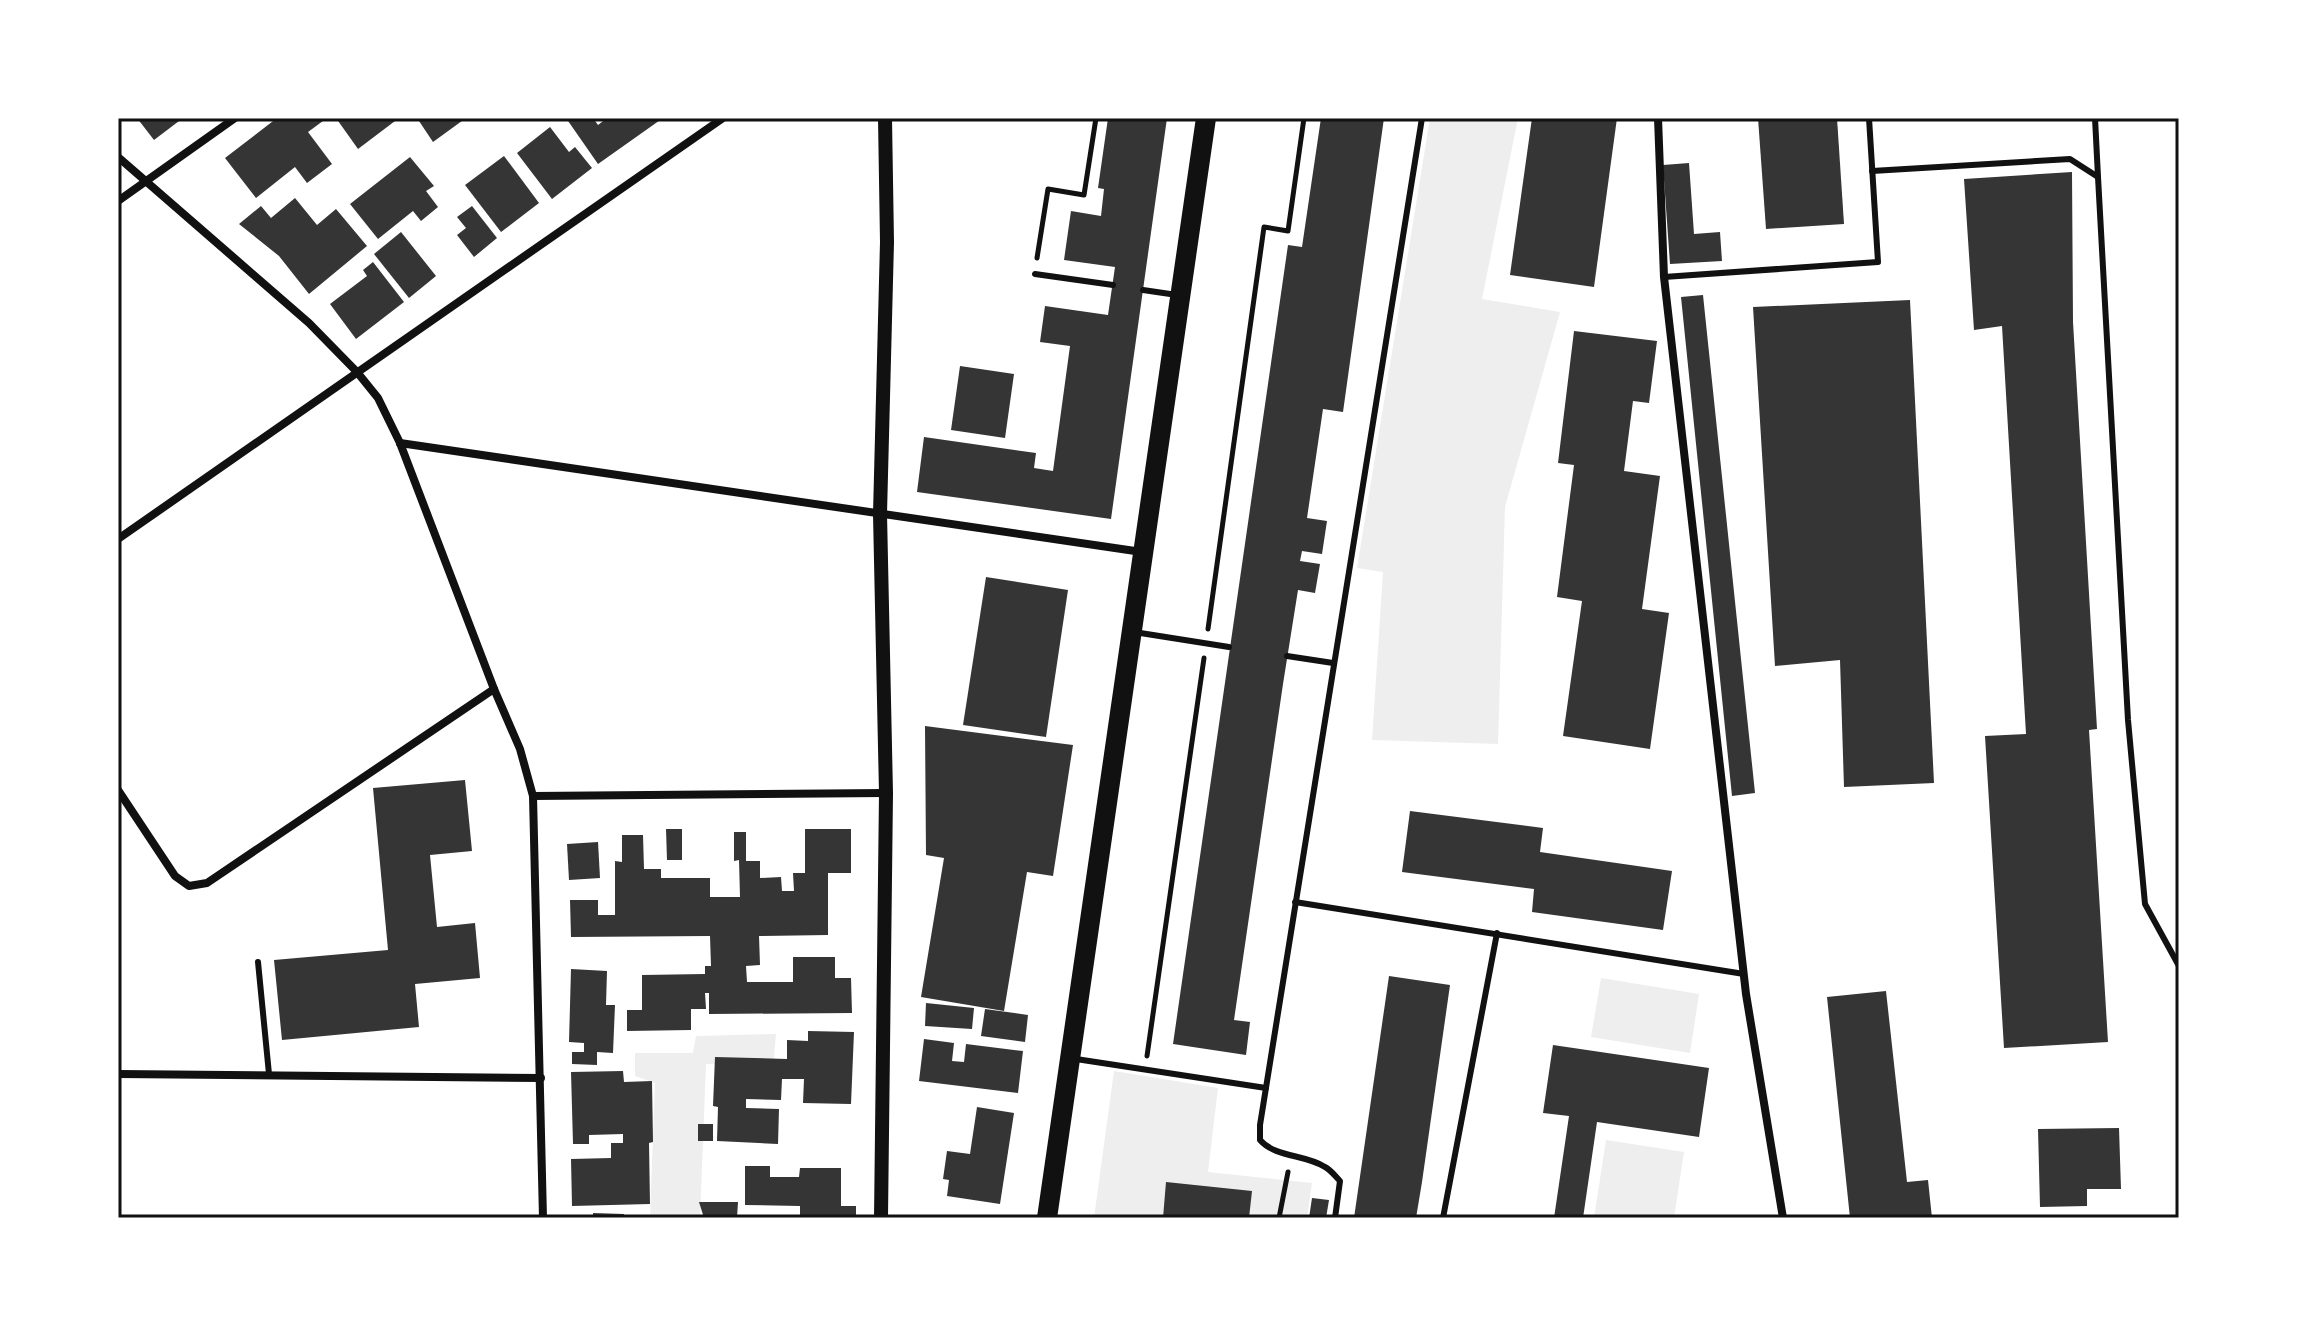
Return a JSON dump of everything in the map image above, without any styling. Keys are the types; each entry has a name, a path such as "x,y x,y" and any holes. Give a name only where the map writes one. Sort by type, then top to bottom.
{"main road":[{"path":"1047,1218 1206,118"}],"street":[{"path":"118,201 235,118"},
{"path":"118,539 723,118"},
{"path":"881,1218 886,793 880,514 887,242 885,118"},
{"path":"1658,118 1664,277 1744,974 1783,1218"},
{"path":"118,157 309,323 378,398 400,443 520,749 533,796 543,1218"},
{"path":"400,443 1143,553"},
{"path":"118,790 175,876 189,886 207,883 494,689"},
{"path":"533,796 886,793"},
{"path":"118,1074 541,1078"}],"lane":[{"path":"1335,1218 1340,1181 1328,1168 1268,1148 1260,1140 1260,1125 1422,118"},
{"path":"1664,277 1878,262 1869,118"},
{"path":"2095,118 2128,720 2145,904 2179,966"},
{"path":"1872,171 2070,159 2098,177"},
{"path":"1035,274 1113,285"},
{"path":"1143,290 1181,295"},
{"path":"1132,631 1229,647"},
{"path":"1287,656 1333,663"},
{"path":"1295,902 1744,974"},
{"path":"1443,1218 1497,933"},
{"path":"258,962 269,1074"},
{"path":"1071,1058 1266,1088"}],"path":[{"path":"1035,274 1048,189 1084,195 1096,118"},
{"path":"1145,1069 1264,227 1288,231 1304,118"},
{"path":"1279,1218 1291,1155"}],"shaded area":[{"path":"1430,118 1518,118 1482,299 1560,312 1505,507 1498,744 1372,740 1383,572 1357,568"},
{"path":"1601,978 1699,994 1690,1053 1591,1037"},
{"path":"776,1034 773,1066 706,1064 700,1218 650,1218 655,1083 635,1076 635,1053 693,1053 696,1036"},
{"path":"1114,1071 1218,1088 1208,1172 1312,1183 1307,1218 1094,1218"},
{"path":"1606,1140 1684,1152 1674,1218 1594,1218"}],"building":[{"path":"137,118 183,118 154,140"},
{"path":"277,118 327,118 308,132 332,164 307,183 295,167 256,198 225,158"},
{"path":"336,118 399,118 358,149"},
{"path":"417,118 466,118 433,142"},
{"path":"566,118 593,118 598,125 607,118 663,118 598,164"},
{"path":"1108,118 1167,118 1111,519 917,492 924,437 1036,453 1034,468 1053,471 1070,346 1040,342 1045,306 1108,315 1115,267 1064,260 1071,211 1101,216 1104,189 1098,188"},
{"path":"1321,118 1384,118 1343,412 1323,409 1307,518 1327,521 1322,554 1302,551 1300,561 1320,564 1315,593 1298,590 1283,684 1234,1020 1250,1022 1246,1055 1173,1044 1288,245 1302,247"},
{"path":"1532,118 1617,118 1594,287 1510,275"},
{"path":"1758,118 1837,118 1844,224 1766,229"},
{"path":"550,127 569,152 575,147 592,168 552,199 517,153"},
{"path":"504,156 539,203 501,232 465,185"},
{"path":"410,157 434,186 426,191 438,207 421,221 413,211 378,239 350,204"},
{"path":"1689,163 1694,234 1720,232 1722,261 1670,264 1663,165"},
{"path":"2072,172 2073,322 2097,729 2089,730 2108,1042 2004,1048 1985,736 2026,734 2002,326 1974,330 1964,179"},
{"path":"295,198 317,225 336,209 367,246 309,294 279,256 239,224 261,206 271,218"},
{"path":"472,206 497,238 474,257 457,235 466,228 457,217"},
{"path":"401,232 436,276 409,298 374,254"},
{"path":"373,262 404,302 356,339 330,304 367,276 363,270"},
{"path":"1703,295 1755,793 1732,796 1681,297"},
{"path":"1910,300 1934,783 1844,787 1840,660 1775,666 1753,307"},
{"path":"1574,331 1657,341 1649,403 1633,401 1624,471 1660,476 1642,609 1669,613 1650,749 1563,736 1582,601 1557,597 1574,465 1558,463"},
{"path":"960,366 1014,374 1005,438 951,430"},
{"path":"986,577 1068,590 1046,737 963,725"},
{"path":"925,726 1073,745 1053,876 1027,872 1004,1011 921,997 944,858 926,855"},
{"path":"465,780 472,851 430,855 437,927 475,923 480,978 415,984 419,1027 282,1040 274,960 388,950 373,788"},
{"path":"1410,811 1543,828 1540,852 1672,871 1663,930 1532,912 1534,889 1402,872"},
{"path":"666,829 682,829 682,860 667,860"},
{"path":"805,829 851,829 851,873 828,873 828,935 759,936 760,965 746,966 747,982 793,982 793,957 835,957 835,978 851,978 852,1013 709,1014 709,993 705,993 706,1009 691,1009 691,1030 627,1031 627,1010 642,1010 642,975 705,974 705,966 711,966 710,936 571,937 570,900 598,900 598,915 615,915 615,861 622,862 622,835 643,835 644,869 661,869 661,878 710,878 710,897 740,897 739,860 734,861 734,832 746,832 746,861 760,861 760,878 781,877 782,891 794,891 793,873 805,873"},
{"path":"598,842 600,878 569,880 567,844"},
{"path":"571,969 607,971 606,1005 615,1005 613,1053 597,1052 597,1065 572,1064 572,1052 584,1052 584,1043 569,1042"},
{"path":"1389,976 1450,985 1422,1182 1416,1218 1354,1218"},
{"path":"1886,991 1907,1182 1928,1180 1932,1218 1850,1218 1827,997"},
{"path":"926,1003 974,1008 972,1029 925,1026"},
{"path":"985,1009 1028,1015 1025,1042 981,1036"},
{"path":"808,1031 854,1032 851,1104 803,1103 804,1079 782,1079 781,1100 746,1099 746,1108 779,1109 778,1144 717,1141 718,1107 713,1106 715,1057 787,1059 787,1040 808,1041"},
{"path":"924,1039 954,1043 952,1061 964,1062 966,1044 1023,1051 1018,1093 919,1081"},
{"path":"1553,1045 1709,1068 1699,1137 1597,1122 1583,1218 1554,1218 1569,1116 1543,1113"},
{"path":"623,1071 624,1082 652,1081 650,1204 572,1206 571,1159 611,1158 611,1143 623,1143 623,1134 589,1135 589,1144 573,1144 571,1072"},
{"path":"977,1107 1014,1113 1000,1204 947,1196 949,1180 943,1179 947,1151 970,1154"},
{"path":"698,1124 713,1124 713,1141 698,1141"},
{"path":"2119,1128 2121,1189 2087,1189 2087,1206 2040,1207 2038,1129"},
{"path":"745,1166 770,1166 770,1177 799,1177 800,1168 841,1168 841,1206 856,1206 856,1218 800,1218 800,1206 745,1205"},
{"path":"1166,1182 1252,1191 1249,1218 1163,1218"},
{"path":"1312,1198 1329,1200 1326,1218 1309,1218"},
{"path":"699,1202 738,1202 737,1218 704,1218"},
{"path":"593,1213 624,1214 624,1218 593,1218"}]}
